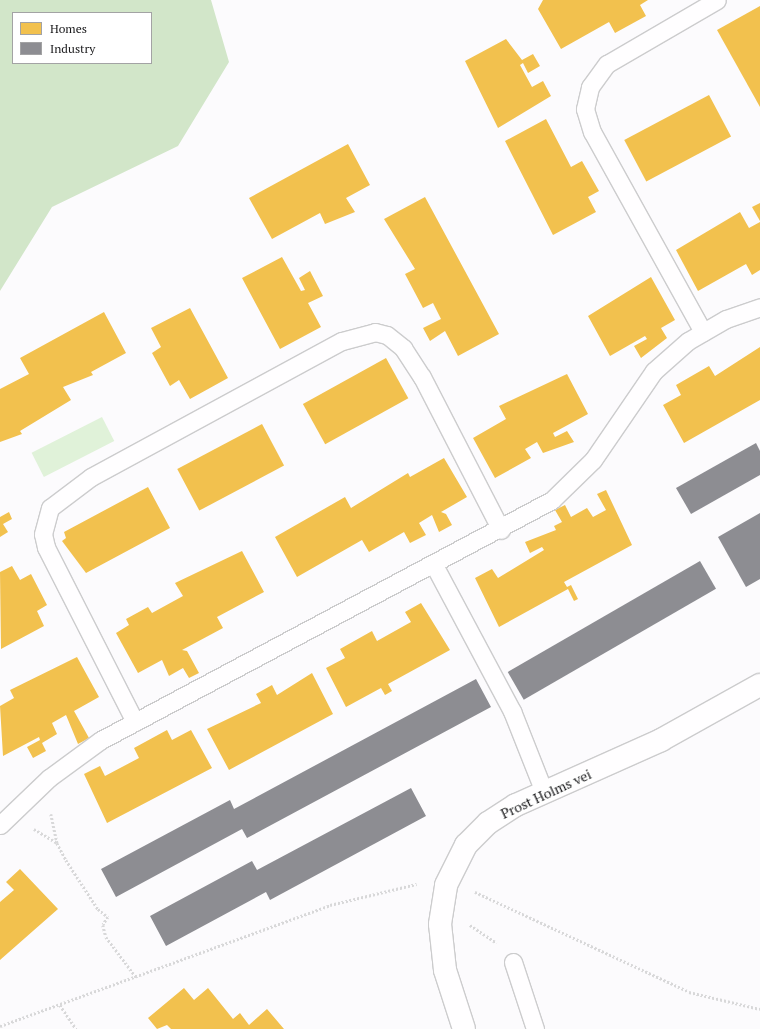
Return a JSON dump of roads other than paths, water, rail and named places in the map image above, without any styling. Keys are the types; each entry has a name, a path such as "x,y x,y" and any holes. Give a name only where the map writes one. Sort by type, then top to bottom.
{"street":[{"name":"Prost Holms vei","path":"464,1029 450,990 441,944 446,885 466,846 482,828 501,814 544,792 661,740 760,685"}],"lane":[{"path":"703,332 592,132 585,109 590,87 607,64 717,0"},
{"path":"0,825 63,766 135,722 500,530 552,500 581,475 650,375 703,332 760,307"},
{"path":"135,722 46,547 42,534 50,508 91,477 342,341 375,332 387,335 403,348 422,377 500,530"},
{"path":"434,565 512,711 544,792"},
{"path":"512,962 535,1029"}]}
